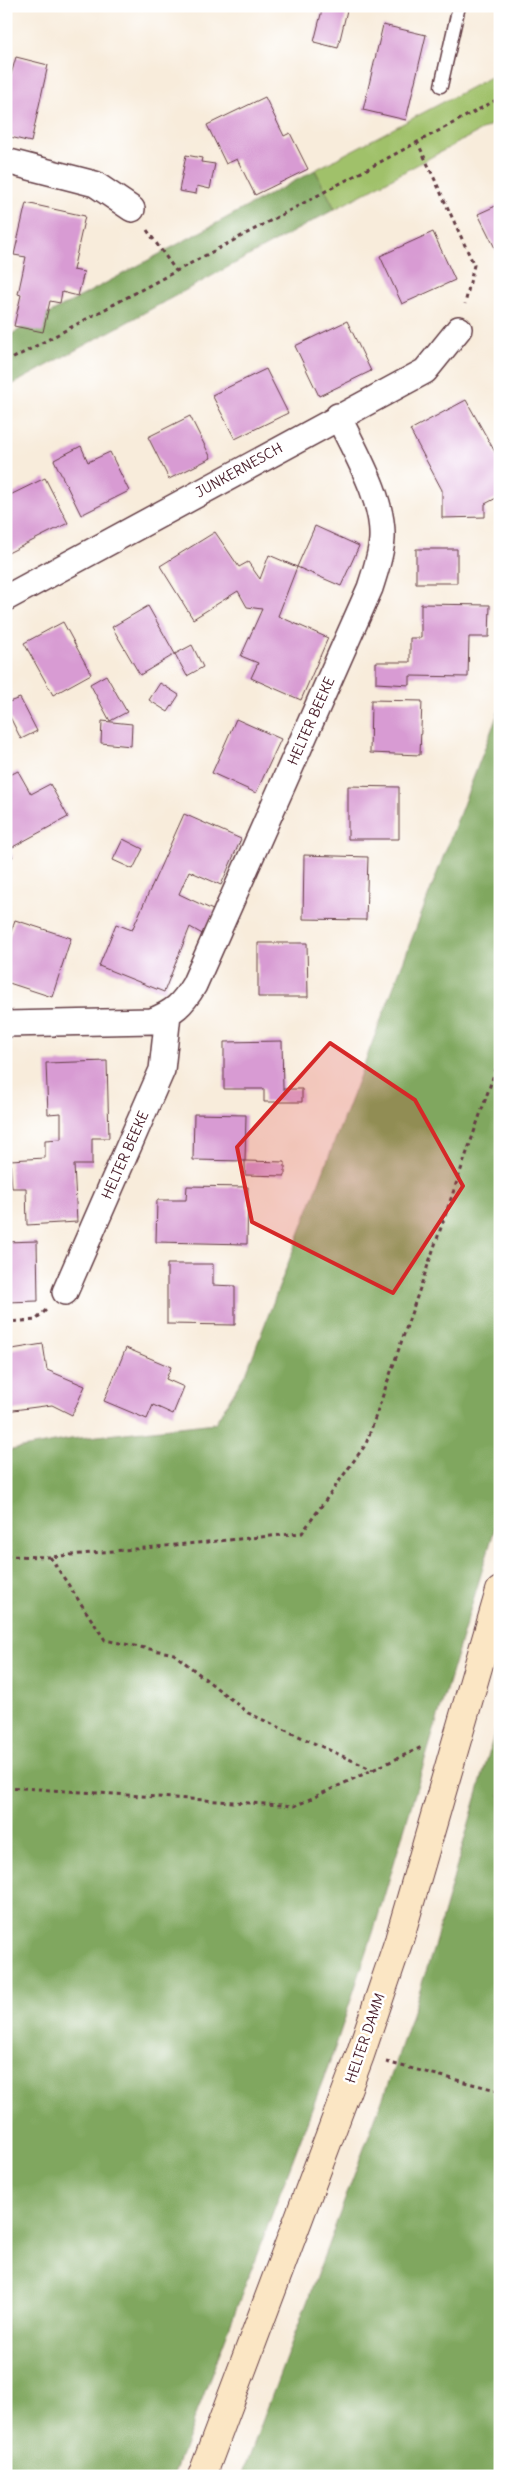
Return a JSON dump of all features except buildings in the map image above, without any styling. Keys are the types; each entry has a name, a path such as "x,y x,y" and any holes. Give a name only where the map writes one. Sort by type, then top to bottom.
{"street":[{"path":"6,161 95,184 132,209"},
{"name":"JUNKERNESCH","path":"6,598 424,371 459,329"},
{"name":"HELTER BEEKE","path":"6,1024 152,1021 168,1014 183,1003 194,984 373,580 382,540 381,518 374,494 338,416"},
{"name":"HELTER BEEKE","path":"65,1292 162,1070 168,1014"},
{"name":"HELTER DAMM","path":"202,2476 360,2055 399,1940 500,1591"}],"lane":[{"path":"440,86 459,6"}],"path":[{"path":"6,362 500,98"},
{"path":"417,141 474,265 459,329"},
{"path":"132,209 176,270"},
{"path":"6,1556 50,1557 302,1533 366,1444 500,1057"},
{"path":"6,1322 36,1320 65,1292"},
{"path":"50,1557 105,1640 174,1654 248,1713 373,1770"},
{"path":"6,1786 294,1806 458,1731"},
{"path":"360,2055 500,2090"}],"highlighted area":[{"path":"330,1043 415,1100 463,1186 393,1293 252,1222 237,1147"}],"green space":[{"path":"500,72 500,120 335,209 315,170"},
{"path":"315,170 335,209 6,388 6,337"},
{"path":"500,708 500,1511 373,1933 335,2048 173,2476 6,2476 6,1451 71,1439 215,1423 247,1371"},
{"path":"500,1714 500,2476 242,2476 395,2065 433,1950"}]}
